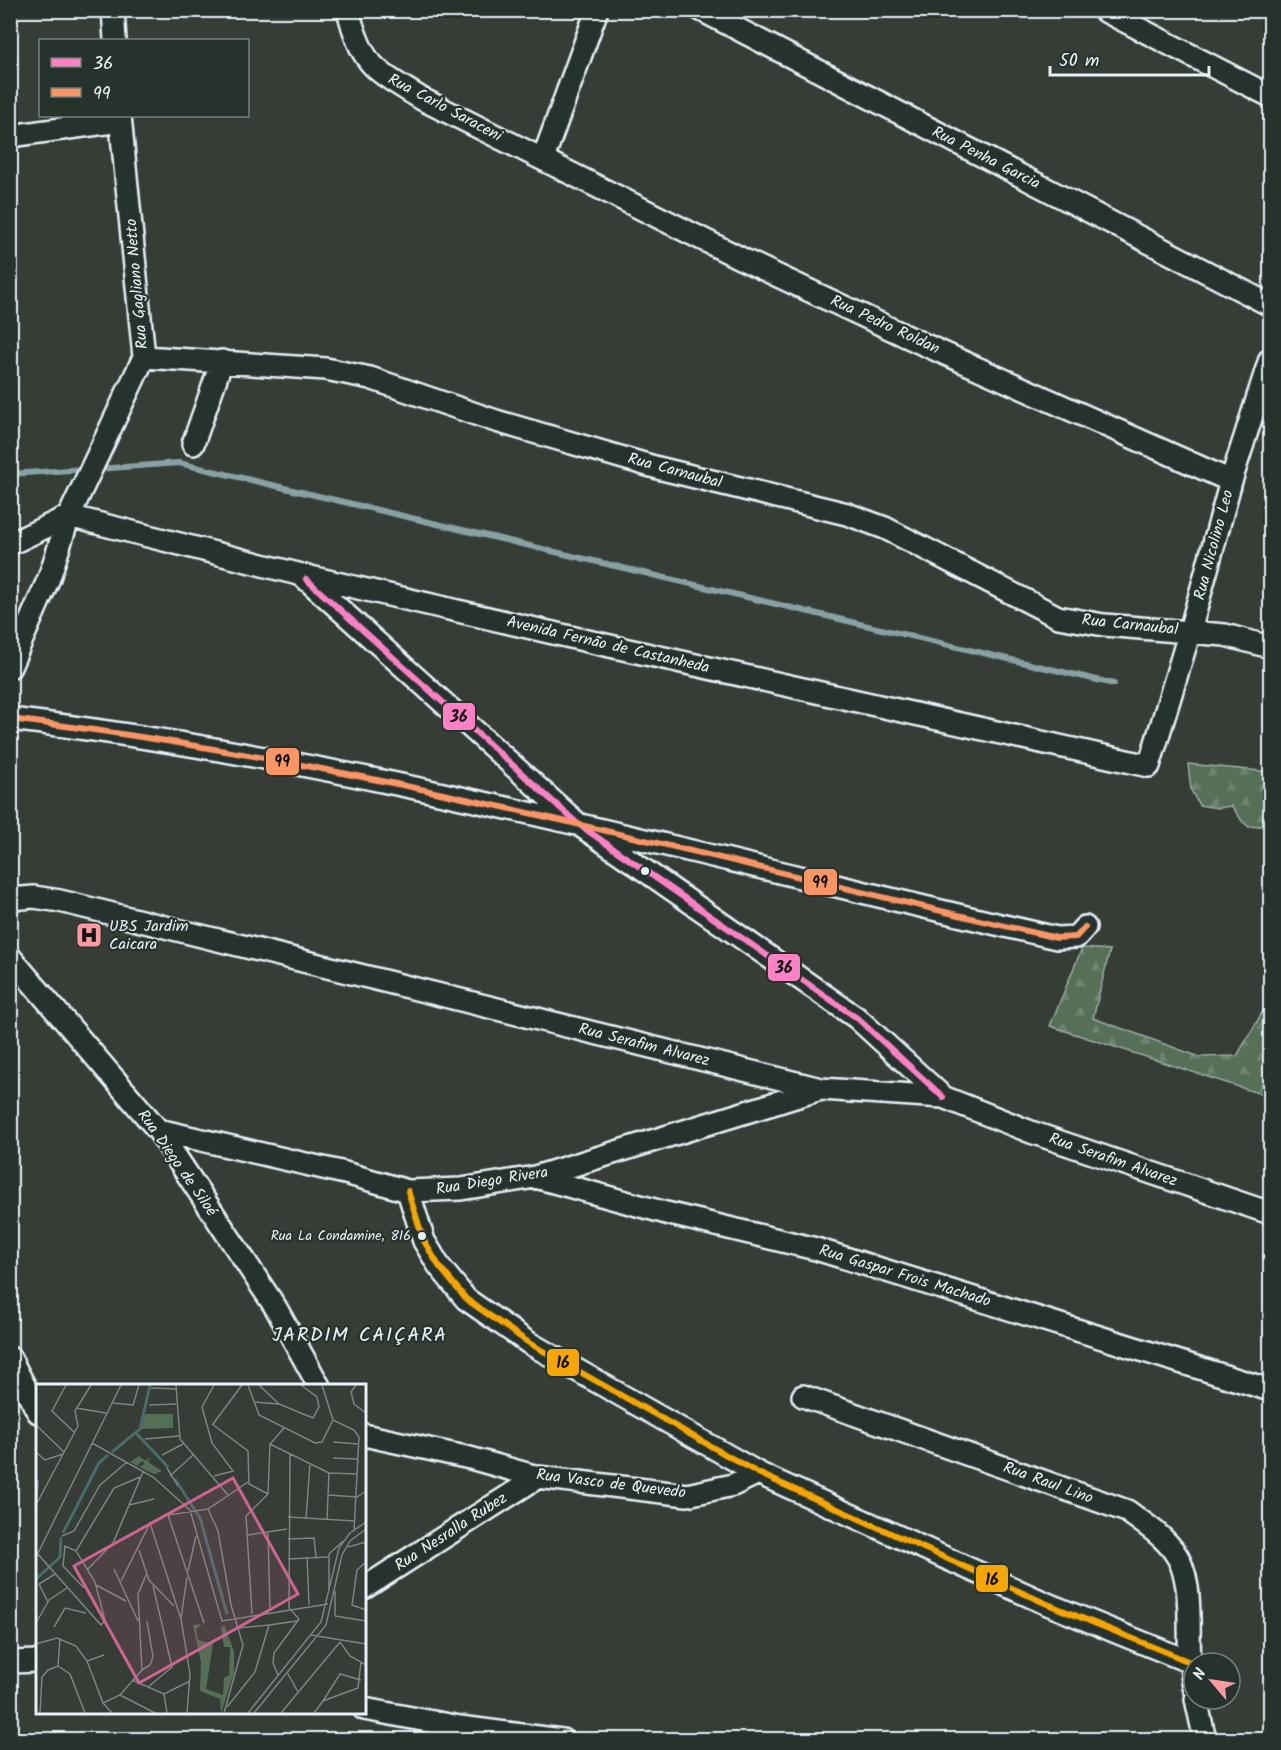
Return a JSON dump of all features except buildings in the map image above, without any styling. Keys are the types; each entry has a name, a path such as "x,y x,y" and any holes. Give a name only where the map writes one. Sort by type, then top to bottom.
{"street":[{"path":"113,10 115,39"},
{"name":"Rua Carlo Saraceni","path":"348,10 357,44 376,70 422,99 543,159"},
{"path":"543,159 597,10"},
{"name":"Rua Penha Garcia","path":"702,10 1270,305"},
{"path":"1103,10 1270,96"},
{"path":"10,136 120,118"},
{"name":"Rua Gagliano Netto","path":"10,666 49,578 69,516 144,357 120,118"},
{"name":"Rua Pedro Roldan","path":"543,159 742,259 923,344 1231,481"},
{"name":"Rua Carnaubal","path":"144,357 326,369 370,378 507,424 658,468 856,518 885,528 1058,617 1104,625 1226,635 1270,647"},
{"name":"Rua Nicolino Leo","path":"1148,766 1190,631 1231,481 1270,359"},
{"path":"193,444 222,361"},
{"path":"10,544 69,516"},
{"name":"Avenida Fernão de Castanheda","path":"69,516 302,575 1148,766"},
{"path":"302,575 578,824 857,1018 943,1097"},
{"path":"10,719 110,731 224,750 578,824 818,884 1058,938 1076,937 1085,927"},
{"name":"Rua Serafim Alvarez","path":"10,899 34,897 60,901 821,1089 943,1097 1042,1136 1270,1213"},
{"name":"Rua Diego de Siloé","path":"10,957 158,1130 276,1308 318,1384"},
{"name":"Rua Diego Rivera","path":"158,1130 345,1173 408,1191 461,1189 535,1177 821,1089"},
{"name":"Rua Gaspar Frois Machado","path":"535,1177 666,1214 816,1249 1270,1390"},
{"path":"408,1191 424,1241 439,1266 466,1299 529,1342 758,1473 1046,1603 1182,1659"},
{"path":"10,1358 36,1408"},
{"name":"Rua Raul Lino","path":"803,1396 1127,1511 1158,1534 1174,1551 1183,1569 1188,1595 1190,1651"},
{"name":"Rua Vasco de Quevedo","path":"366,1435 470,1458 538,1477 687,1495 733,1485 758,1473"},
{"name":"Rua Nesralla Rubez","path":"366,1587 538,1477"},
{"path":"10,1662 36,1661"},
{"path":"366,1709 436,1724 562,1740"},
{"path":"1199,1711 1205,1740"}],"green space":[{"path":"1188,764 1270,772 1270,825 1249,827 1232,806 1218,808 1199,805 1191,790"},
{"path":"1082,948 1110,950 1093,1018 1200,1057 1237,1056 1270,999 1270,1097 1050,1026"}],"waterway":[{"path":"97,469 179,463 1114,684"},
{"path":"10,474 86,469"}],"transit line":[{"name":"36","path":"306,579 578,824 857,1018 943,1097"},
{"name":"99","path":"10,719 143,737 406,786 1057,938 1076,937 1085,927"},
{"name":"16","path":"408,1191 424,1241 439,1266 466,1299 529,1343 758,1473 1045,1603 1182,1659"}],"place":[{"name":"UBS Jardim Caicara","path":"89,935"},
{"name":"Rua La Condamine, 816","path":"422,1236"}],"district":[{"name":"JARDIM CAIÇARA","path":"360,1336"}]}
